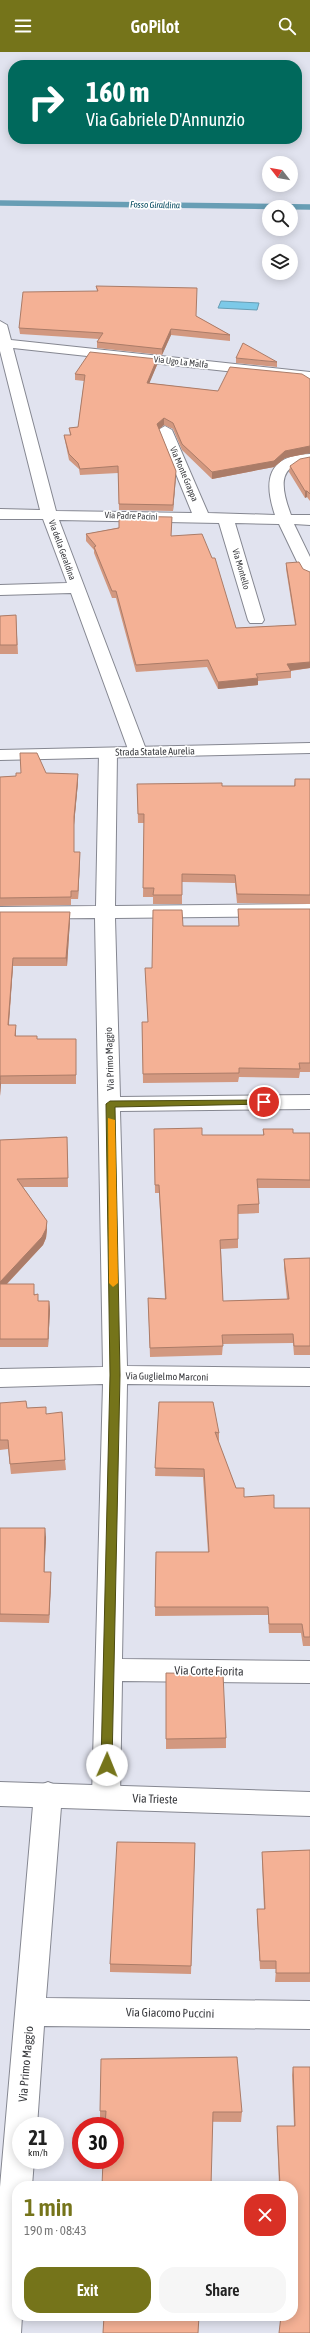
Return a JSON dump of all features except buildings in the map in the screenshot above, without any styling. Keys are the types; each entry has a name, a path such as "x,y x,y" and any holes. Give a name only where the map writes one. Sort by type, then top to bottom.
{"street":[{"name":"Via della Geraldina","path":"0,325 3,343 49,514 138,752"},
{"name":"Via Ugo La Malfa","path":"3,343 310,376"},
{"name":"Via Monte Grappa","path":"165,430 202,518"},
{"path":"310,458 294,460 279,470 276,488 285,520 310,572"},
{"name":"Via Padre Pacini","path":"0,514 310,520"},
{"name":"Via Montello","path":"226,519 256,620"},
{"path":"0,590 76,588"},
{"name":"Strada Statale Aurelia","path":"0,755 310,748"},
{"name":"Via Primo Maggio","path":"106,1797 115,1375 105,912 108,752"},
{"path":"0,913 310,910"},
{"path":"110,1104 310,1102"},
{"name":"Via Guglielmo Marconi","path":"0,1378 115,1375 310,1377"},
{"name":"Via Corte Fiorita","path":"109,1670 310,1672"},
{"name":"Via Trieste","path":"0,1794 48,1794 310,1804"},
{"name":"Via Primo Maggio","path":"16,2181 48,1794"},
{"name":"Via Giacomo Puccini","path":"30,2012 310,2015"},
{"name":"Via Primo Maggio","path":"3,2329 12,2223"}],"water":[{"path":"221,301 259,303 257,310 218,308"}],"waterway":[{"name":"Fosso Giraldina","path":"0,203 310,207"}],"slow traffic":[{"path":"111,1120 113,1283"}],"route":[{"path":"107,1765 115,1375 110,1104 264,1102"}]}
